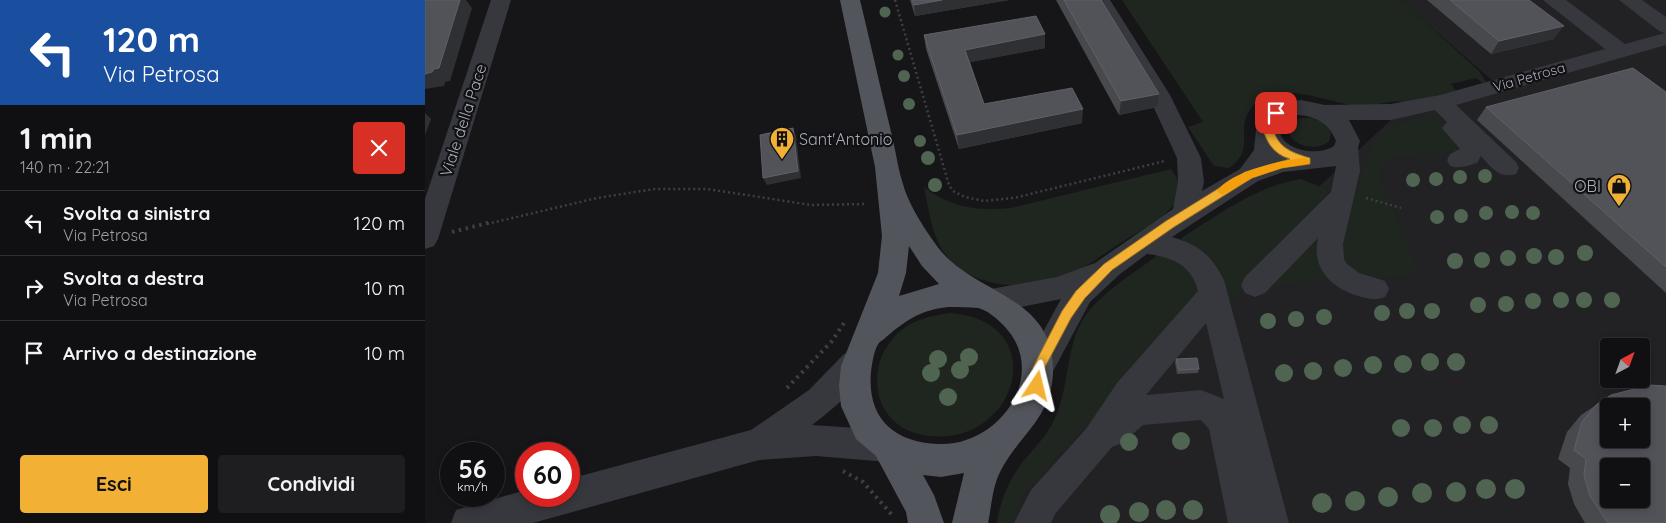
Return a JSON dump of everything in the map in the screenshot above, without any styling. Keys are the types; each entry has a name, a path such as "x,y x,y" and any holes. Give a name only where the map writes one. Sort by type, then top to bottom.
{"main road":[{"path":"850,0 892,189 895,253 891,279 881,308 858,358 853,387 858,410 869,430 888,446 910,456 932,460 950,460 983,450 1001,440 1018,424 1030,406 1037,386 1039,367 1035,346 1024,327 1009,312 958,285 921,246 892,189"},
{"path":"858,358 877,326 893,313 911,303 931,296 951,294 987,300"},
{"path":"970,523 981,474 1001,440"},
{"path":"888,446 922,507 926,523"}],"street":[{"name":"Viale della Pace","path":"425,239 501,0"},
{"path":"1100,0 1159,95 1188,157 1191,182 1185,214"},
{"path":"1553,0 1621,51"},
{"path":"1642,1 1666,8"},
{"path":"1642,1 1663,40"},
{"name":"Via Petrosa","path":"1239,181 1261,160 1267,148 1267,131 1270,118 1281,111 1302,108 1323,113 1391,112 1435,103 1663,40"},
{"path":"1435,103 1471,145 1472,150 1470,154 1459,160"},
{"path":"1435,103 1507,168"},
{"name":"Via Petrosa","path":"1039,367 1080,294 1108,267 1141,243 1239,181 1281,164 1306,161 1321,162 1333,159 1346,142 1391,112"},
{"name":"Via Petrosa","path":"1323,113 1340,125 1346,142"},
{"name":"Via Petrosa","path":"1267,131 1270,139 1280,151 1306,161"},
{"path":"1346,142 1348,170 1328,253 1335,270 1346,280 1355,285 1375,288"},
{"path":"1188,157 1212,178 1239,181"},
{"path":"1255,286 1342,196"},
{"path":"1141,243 1170,246 1191,255 1203,267 1210,280 1271,523"},
{"name":"Via Petrosa","path":"987,300 1040,295 1073,285 1108,267"},
{"path":"1032,523 1043,502 1098,440 1128,393 1213,294"},
{"path":"759,444 820,400 858,358"},
{"path":"1098,440 1137,411 1201,405 1214,410 1224,422 1246,523"},
{"path":"580,493 759,444 817,440 888,446"},
{"path":"469,523 528,507"}],"path":[{"path":"895,0 949,186 958,194 984,201 1014,198 1188,157"},
{"path":"425,239 592,200 647,190 684,188 732,192 776,202 807,205 851,206 869,204 870,213"},
{"path":"785,390 832,341 845,321"},
{"path":"841,469 869,488 880,499 895,523"}],"shaded area":[{"path":"1122,0 1401,0 1479,71 1486,82 1484,84 1476,78 1451,84 1456,91 1406,103 1395,102 1366,106 1301,94 1285,93 1270,95 1258,101 1248,113 1244,128 1244,148 1237,161 1229,168 1214,166 1188,127 1203,122"},
{"path":"1400,0 1666,0 1666,523 1007,523 1015,491 1202,295 1393,118 1502,89"},
{"path":"1427,115 1438,121 1463,147 1458,152 1389,157 1383,161 1378,176 1417,268 1411,275 1365,280 1356,277 1335,245 1376,138 1393,126"},
{"path":"1301,118 1315,119 1323,123 1331,134 1329,141 1318,147 1311,147 1304,146 1293,139 1287,127 1292,121"},
{"path":"1171,169 1179,182 1180,190 1172,207 1165,214 1068,276 1044,283 1027,285 991,282 975,277 960,269 948,257 938,242 929,215 924,187 944,200 965,207 987,209 1011,208"},
{"path":"1300,179 1326,189 1325,198 1233,300 1229,316 1219,280 1210,261 1203,253 1180,239 1253,195 1268,188"},
{"path":"1326,217 1330,279 1265,287"},
{"path":"1158,255 1168,256 1193,268 1202,295 1169,335 1023,494 1015,512 1013,523 997,523 1011,480 1046,434 1055,418 1063,394 1073,342 1083,319 1108,292"},
{"path":"949,313 982,321 1003,337 1013,359 1011,383 1001,406 982,424 955,435 923,435 906,429 893,420 884,408 878,394 877,378 880,362 886,347 902,329 921,319"}],"building":[{"path":"425,0 460,0 439,68 425,74"},
{"path":"912,0 942,0 914,5"},
{"path":"1064,0 1101,0 1159,94 1121,101"},
{"path":"1450,0 1529,0 1564,26 1499,41"},
{"path":"1036,16 1045,34 965,50 984,104 1072,88 1083,109 957,135 924,35"},
{"name":"OBI","path":"1633,68 1666,92 1666,267 1486,107"},
{"name":"Sant'Antonio","path":"793,128 798,171 763,178 760,135"},
{"path":"1197,358 1199,369 1179,370 1176,359"},
{"path":"1650,385 1666,386 1666,523 1608,523 1590,496 1584,475 1586,459 1574,450 1582,422 1596,405 1600,402 1600,448 1650,448 1650,398 1606,398 1611,395 1638,388 1650,388"}],"slow traffic":[{"path":"1222,191 1249,175 1281,164 1305,161"}],"place":[{"name":"Sant'Antonio","path":"782,160"},
{"name":"OBI","path":"1619,207"}],"route":[{"path":"1037,386 1039,367 1067,315 1080,294 1108,267 1170,224 1249,175 1281,164 1306,161 1296,159 1280,151 1270,139 1267,124 1276,113"}]}
